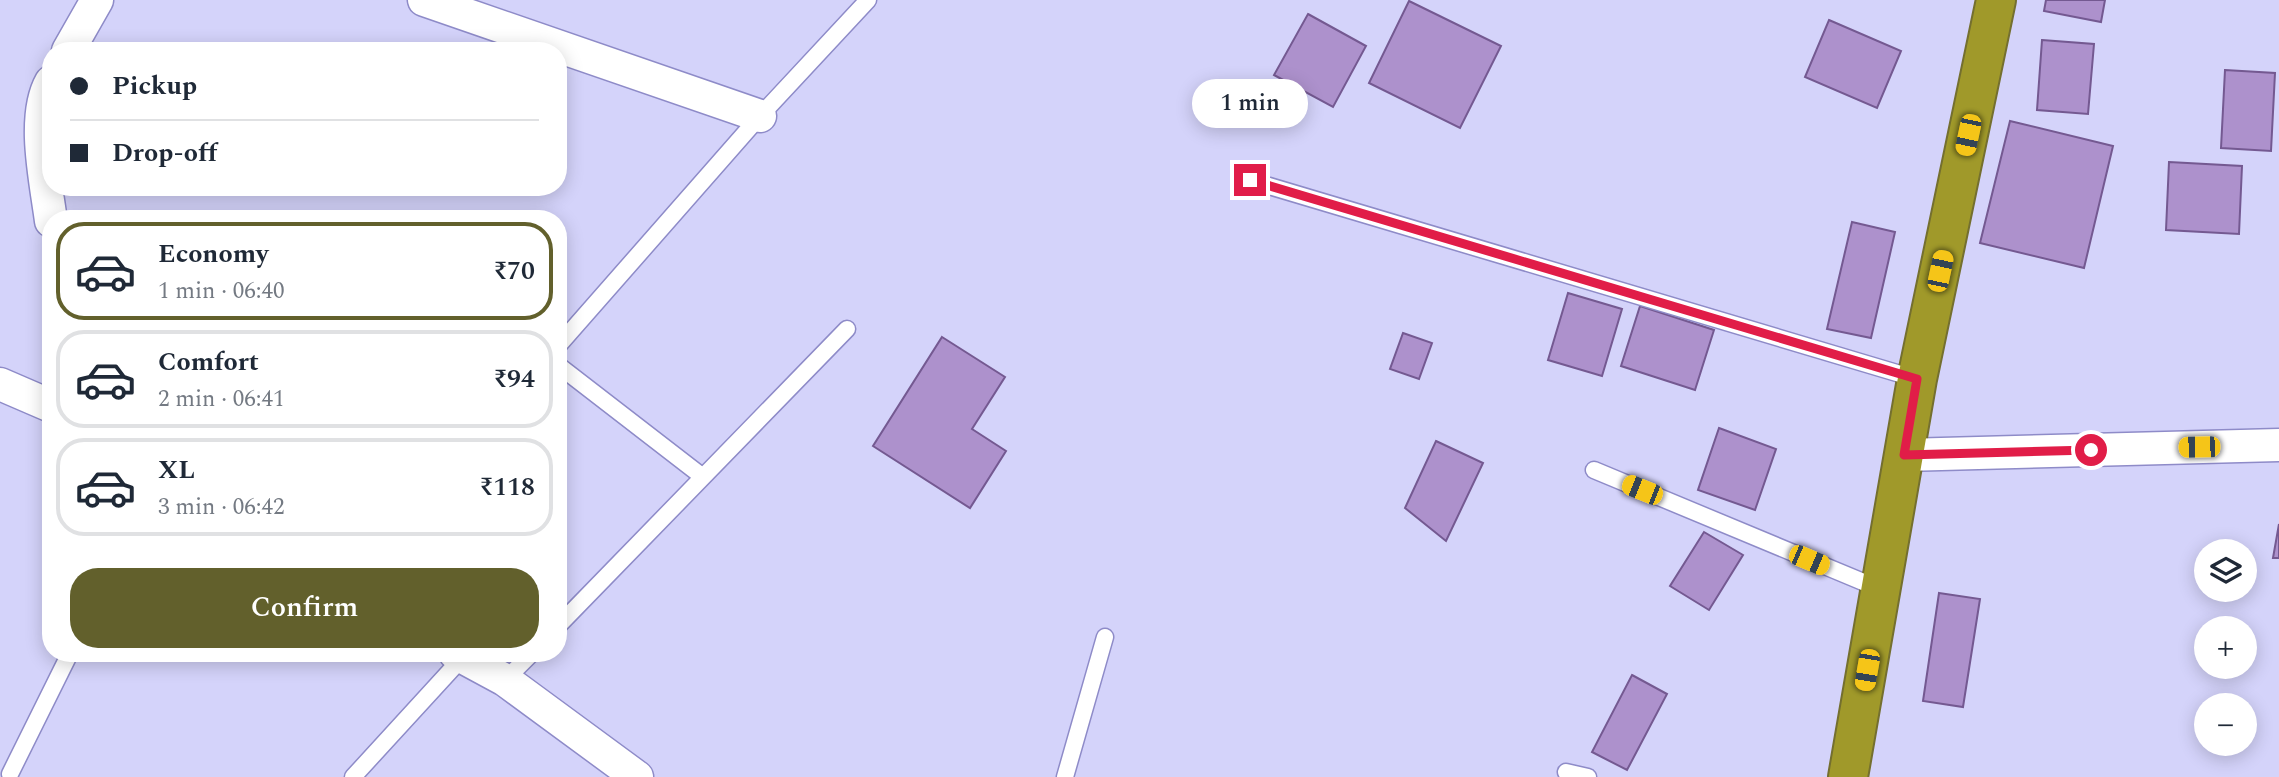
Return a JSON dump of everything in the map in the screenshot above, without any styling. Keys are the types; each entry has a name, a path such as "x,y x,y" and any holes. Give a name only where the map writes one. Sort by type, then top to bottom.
{"highway":[{"path":"1848,777 1917,379 1996,0"}],"street":[{"path":"73,42 97,0"},
{"path":"424,0 546,42"},
{"path":"567,49 760,116"},
{"path":"0,384 42,402"},
{"path":"1904,455 2279,445"},
{"path":"471,662 505,680 637,777"}],"lane":[{"path":"567,336 760,116 868,0"},
{"path":"1250,180 1917,379"},
{"path":"567,617 847,329"},
{"path":"567,372 703,477"},
{"path":"1594,470 1880,589"},
{"path":"1065,777 1105,637"},
{"path":"10,774 66,662"},
{"path":"353,777 452,662"},
{"path":"505,680 523,662"},
{"path":"1566,772 1588,777"}],"building":[{"path":"2046,0 2105,0 2101,22 2044,11"},
{"path":"1409,1 1501,46 1460,128 1369,83"},
{"path":"1308,14 1366,46 1333,107 1274,75"},
{"path":"1829,20 1901,51 1877,108 1805,77"},
{"path":"2042,40 2094,44 2088,114 2037,110"},
{"path":"2225,70 2275,73 2271,151 2221,148"},
{"path":"2010,121 2113,146 2084,268 1980,243"},
{"path":"2169,162 2242,166 2239,234 2166,230"},
{"path":"1852,222 1895,232 1871,338 1827,329"},
{"path":"1568,293 1622,309 1602,376 1548,360"},
{"path":"1640,306 1714,330 1695,390 1621,366"},
{"path":"1403,333 1432,343 1419,379 1390,369"},
{"path":"942,337 1005,377 972,429 1006,451 970,508 873,446"},
{"path":"1719,428 1776,449 1755,510 1698,490"},
{"path":"1436,441 1483,463 1446,541 1405,508"},
{"path":"2279,524 2279,558 2273,558"},
{"path":"1704,532 1743,555 1709,610 1670,586"},
{"path":"1939,593 1980,599 1963,707 1923,701"},
{"path":"1632,675 1667,694 1627,770 1592,752"}],"route":[{"path":"1250,180 1917,379 1904,455 2091,450"}]}
